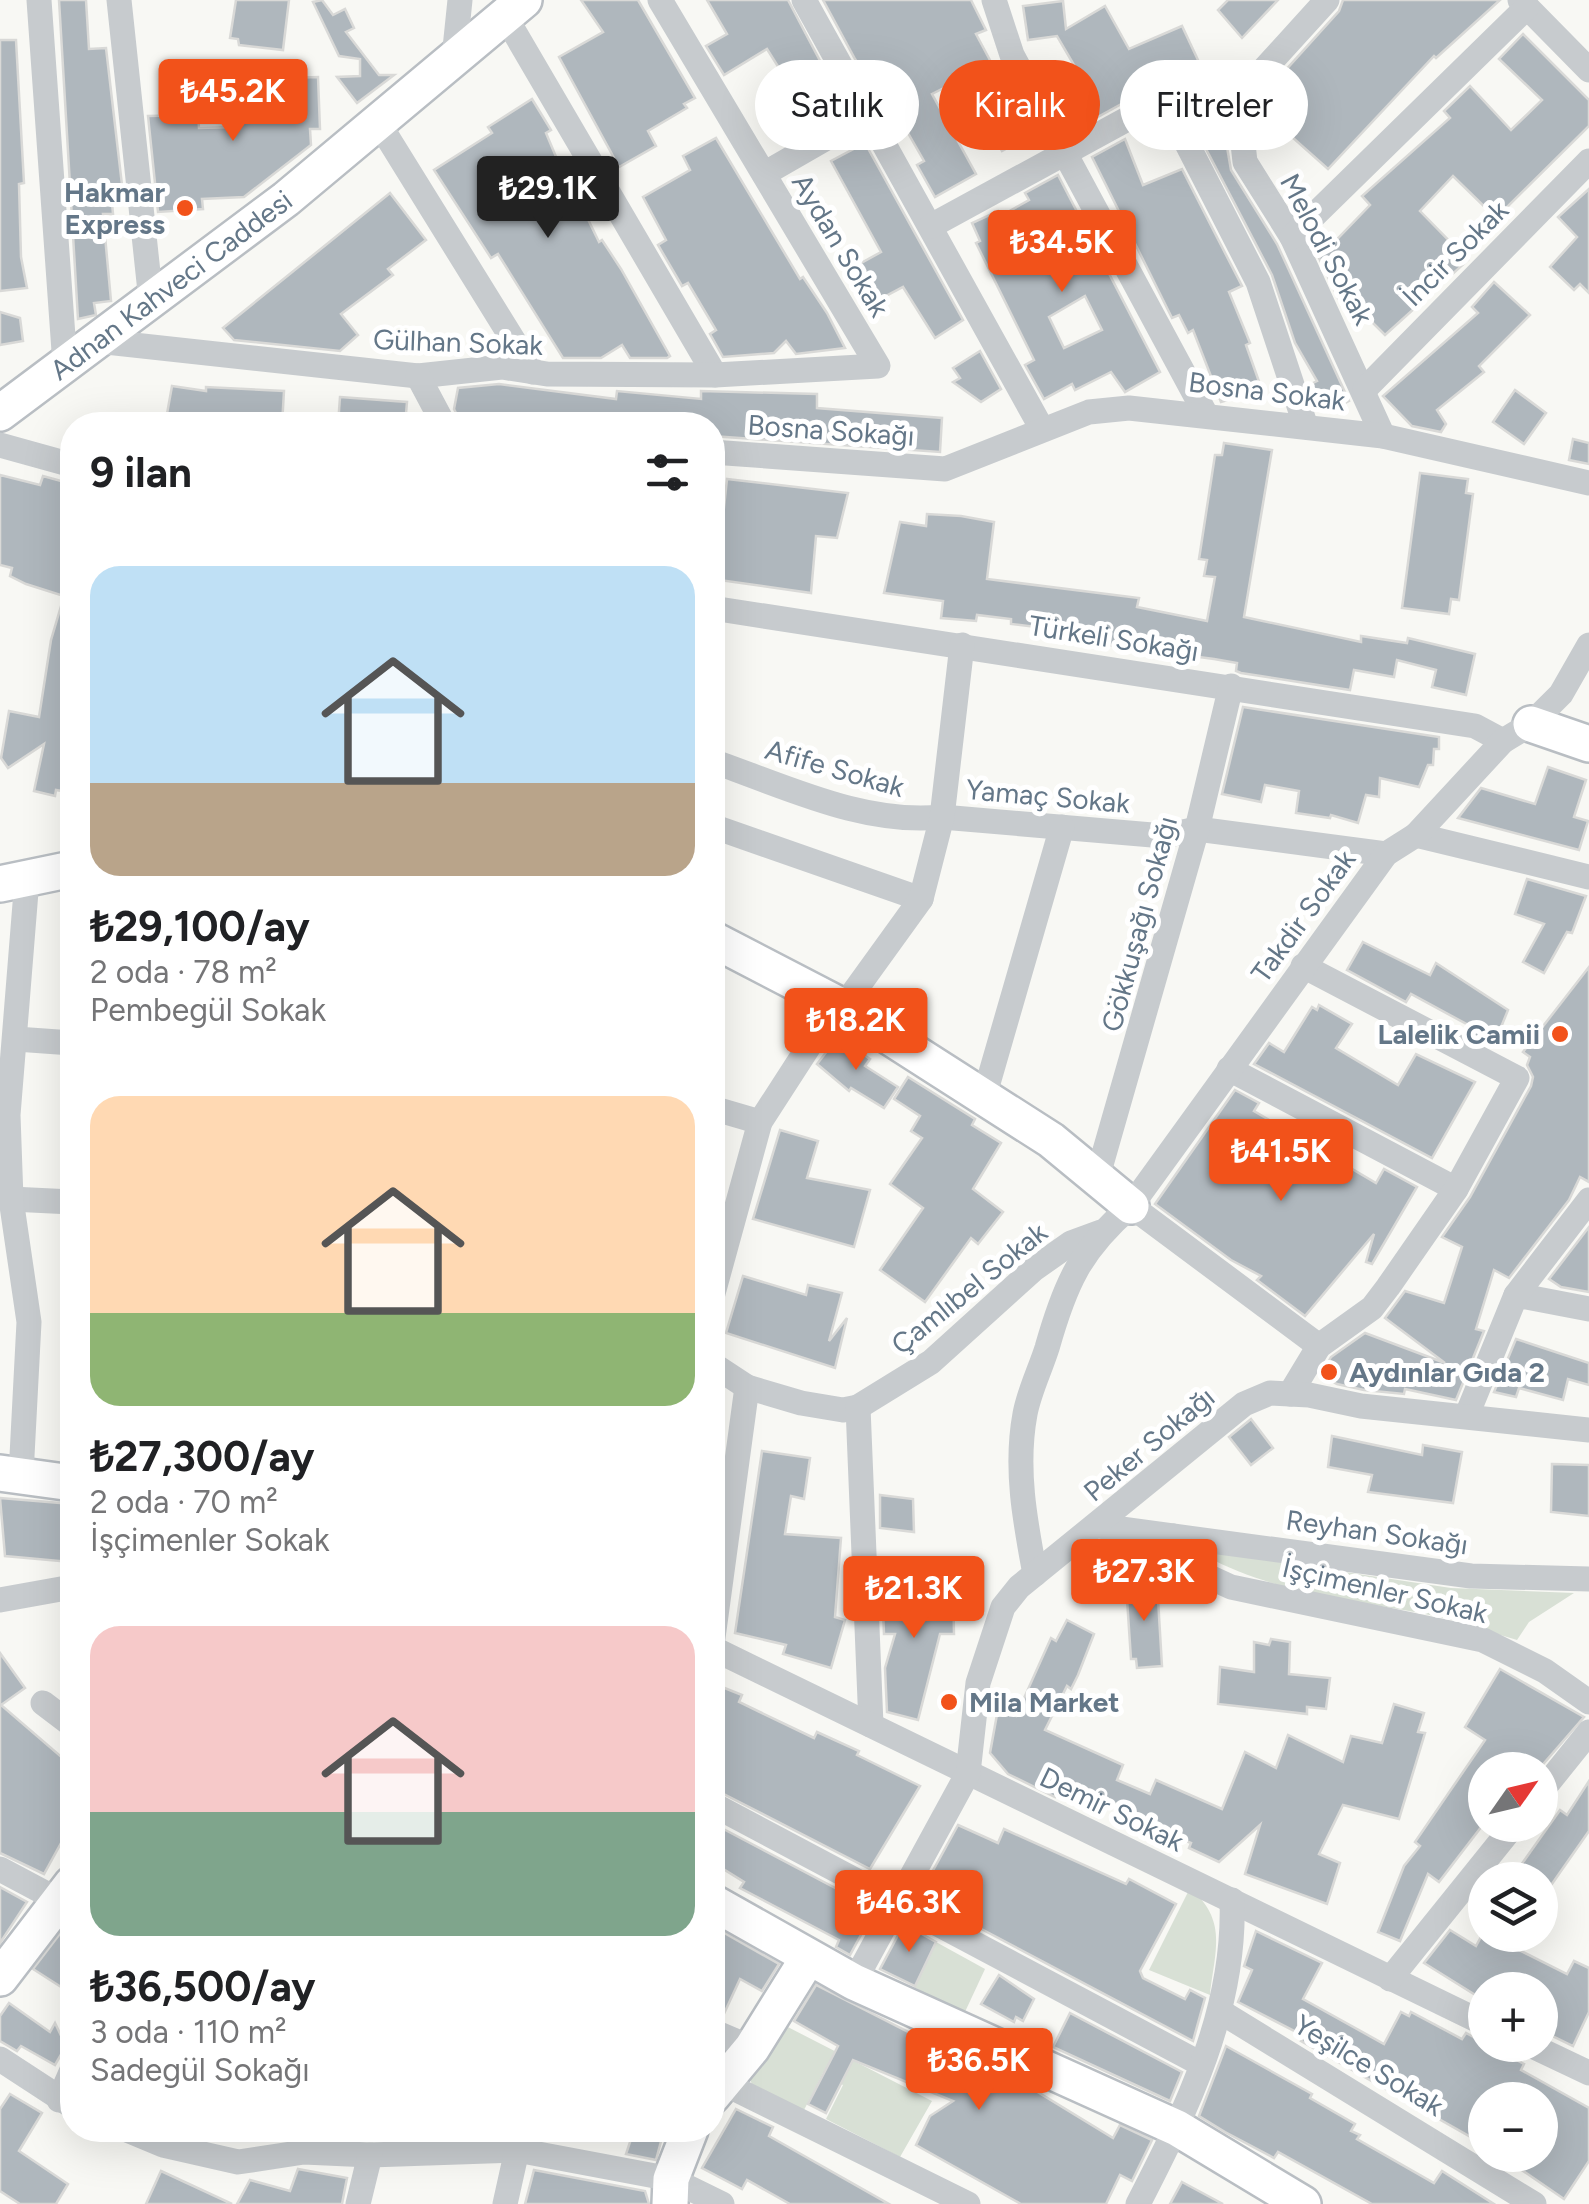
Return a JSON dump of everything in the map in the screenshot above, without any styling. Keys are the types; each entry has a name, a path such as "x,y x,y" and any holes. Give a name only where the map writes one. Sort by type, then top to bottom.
{"street":[{"path":"39,0 66,365"},
{"path":"118,0 150,301"},
{"path":"454,58 460,0"},
{"name":"Aydan Sokak","path":"660,0 878,366"},
{"path":"804,0 839,60"},
{"path":"994,0 1012,54 1205,413"},
{"name":"Melodi Sokak","path":"1327,0 1238,98 1245,162 1292,237 1383,436"},
{"path":"1292,237 1523,4 1589,70"},
{"path":"514,8 715,375"},
{"name":"Adnan Kahveci Caddesi","path":"0,414 286,200 514,8"},
{"path":"931,226 1164,100 1258,282 1304,424"},
{"path":"378,122 534,372"},
{"path":"764,174 806,150"},
{"path":"890,150 1042,429"},
{"name":"İncir Sokak","path":"1364,389 1589,161"},
{"name":"Gülhan Sokak","path":"97,341 418,376 502,367 534,372 715,375 878,366"},
{"path":"418,376 437,412"},
{"name":"Bosna Sokak","path":"944,469 996,452 1042,429 1090,412 1129,408 1205,413 1383,436 1589,483"},
{"path":"0,445 60,462"},
{"name":"Bosna Sokağı","path":"725,453 944,469"},
{"name":"Türkeli Sokağı","path":"725,610 1517,732"},
{"name":"Takdir Sokak","path":"1101,1232 1131,1206 1386,854 1416,835 1517,732 1561,694 1589,644"},
{"path":"725,1250 760,1122 813,1040 844,1007 922,899 942,817 962,645"},
{"name":"Gökkuşağı Sokağı","path":"1098,1175 1197,828 1231,686"},
{"path":"1517,732 1589,744"},
{"name":"Afife Sokak","path":"725,765 870,815 908,820 942,817"},
{"name":"Yamaç Sokak","path":"942,817 1164,836 1197,828 1386,854"},
{"path":"984,1097 1062,827"},
{"path":"725,831 922,899"},
{"path":"1416,835 1589,877"},
{"path":"60,872 14,882 16,1040 8,1116 12,1199 29,1322 11,1474 60,1481"},
{"path":"725,945 844,1007 984,1097 1098,1175 1131,1206 1319,1346"},
{"path":"1290,1394 1319,1346 1372,1308 1456,1189 1517,1078 1303,966"},
{"path":"16,1040 60,1042"},
{"path":"1229,1069 1456,1189"},
{"path":"725,1112 760,1122"},
{"path":"12,1199 60,1201"},
{"path":"1467,1414 1516,1295 1589,1200"},
{"path":"1035,1574 1024,1516 1020,1457 1026,1411 1061,1300 1076,1266 1101,1232"},
{"name":"Çamlıbel Sokak","path":"858,1408 931,1362 1034,1269 1070,1243 1101,1232"},
{"path":"1516,1295 1589,1309"},
{"path":"725,1376 746,1387 800,1403 843,1410 858,1408 870,1725"},
{"path":"725,1451 746,1387"},
{"name":"Peker Sokağı","path":"968,1774 978,1683 1003,1608 1035,1574 1244,1404 1270,1393 1290,1394 1361,1406 1467,1414 1589,1430"},
{"name":"Reyhan Sokağı","path":"1098,1526 1471,1576 1589,1579"},
{"name":"İşçimenler Sokak","path":"1173,1536 1205,1575 1231,1587 1483,1640 1545,1671 1589,1702"},
{"path":"0,1600 60,1589"},
{"name":"Demir Sokak","path":"725,1653 1468,2016"},
{"path":"43,1703 60,1716"},
{"path":"1558,1771 1589,1732"},
{"path":"854,1982 894,1901 968,1774"},
{"path":"725,1811 1201,2064"},
{"path":"1390,1979 1500,1842"},
{"path":"0,1869 60,1891"},
{"path":"1138,2204 1177,2128 1221,2012 1232,1900"},
{"path":"0,1978 60,1901"},
{"path":"725,1910 854,1982 1177,2128 1304,2204"},
{"path":"725,2081 752,2048 808,1958"},
{"name":"Yeşilce Sokak","path":"1221,2012 1534,2204"},
{"path":"725,2037 752,2048"},
{"path":"1558,2058 1589,2073"},
{"path":"0,2059 60,2099"},
{"path":"725,2093 968,2204"},
{"path":"180,2142 238,2162 304,2152 370,2155 516,2150 722,2204"},
{"path":"670,2191 686,2142"},
{"path":"505,2204 516,2150"},
{"path":"358,2204 370,2155"}],"shaded area":[{"path":"1206,1551 1451,1588 1574,1593 1529,1622 1517,1640 1444,1618 1262,1580 1206,1556"},
{"path":"1190,1888 1210,1912 1214,1924 1216,1950 1210,1995 1149,1970"},
{"path":"936,1942 985,1969 964,2014 914,1987"},
{"path":"780,2023 932,2101 900,2157 826,2119 843,2085 823,2073 804,2110 752,2084 748,2076"}],"building":[{"path":"59,0 86,0 89,49 106,48 124,202 112,203 113,214 103,214 111,301 94,303 96,315 78,319"},
{"path":"236,0 289,0 283,50 239,45 238,39 230,38"},
{"path":"322,0 333,15 345,9 354,28 346,32 379,75 394,75 357,103 337,77 360,76 360,59 339,56 313,2"},
{"path":"581,0 638,0 695,98 684,104 687,108 648,131 656,146 619,167 559,57 603,32"},
{"path":"707,0 788,0 820,60 774,60 767,49 724,75 706,46 727,34"},
{"path":"823,0 971,0 986,30 976,34 990,60 939,60 939,90 932,94 939,107 939,150 963,150 976,174 935,197 917,165 924,161 918,150 919,60 855,59"},
{"path":"1228,0 1278,0 1242,38 1218,10"},
{"path":"1343,0 1500,0 1434,56 1328,169 1307,150 1308,60 1295,60 1339,11"},
{"path":"1063,1 1066,29 1105,6 1129,49 1182,26 1198,60 1120,60 1120,105 1100,116 1100,60 1071,60 1057,36 1028,40 1023,6"},
{"path":"1523,34 1589,100 1589,126 1496,218 1453,176 1420,211 1468,260 1385,335 1366,316 1361,321 1338,298 1319,258 1370,205 1362,196 1450,118 1444,111 1470,86 1511,130 1542,100 1499,59"},
{"path":"0,40 16,40 24,183 19,184 21,257 27,288 0,291"},
{"path":"318,77 320,129 310,129 311,145 244,197 202,199 203,209 158,212 148,116 198,115 199,128 236,127 235,80"},
{"path":"532,99 551,130 546,133 578,209 582,207 599,242 602,240 621,269 670,356 667,358 630,358 622,345 601,358 563,358 498,254 491,258 434,170 492,133 488,127"},
{"path":"716,138 845,348 796,354 786,341 774,353 723,357 710,334 716,330 688,283 682,286 658,245 666,240 643,197 690,170 683,156"},
{"path":"1120,142 1120,150 1129,150 1143,185 1182,169 1242,286 1229,292 1250,343 1246,345 1262,390 1221,402 1193,330 1188,333 1179,315 1172,318 1092,157"},
{"path":"852,150 869,150 963,320 935,338 903,287 865,307 845,272 881,252 831,161"},
{"path":"1207,150 1228,150 1231,170 1277,244 1349,401 1333,409 1321,409 1309,385 1317,381 1295,343 1272,275"},
{"path":"1058,175 1160,372 1125,392 1111,372 1075,390 1072,384 1044,399 1025,365 1034,360 976,243 980,241 972,223 998,211 1001,216 1029,200 1025,193","holes":["1085,296 1102,330 1064,348 1049,317"]},
{"path":"1589,189 1589,293 1580,284 1574,290 1550,267 1577,237 1558,217"},
{"path":"390,193 426,240 388,269 393,275 341,314 358,335 340,351 234,340 223,328"},
{"path":"1494,282 1530,315 1479,366 1484,372 1437,410 1446,424 1441,432 1412,426 1383,396 1478,313 1472,307"},
{"path":"0,312 20,318 23,341 0,345"},
{"path":"980,351 1001,389 981,402 953,382 960,378 953,368"},
{"path":"499,384 616,399 617,391 701,399 701,391 817,394 817,408 942,418 940,452 725,437 725,412 456,412 458,388"},
{"path":"172,386 206,391 206,387 284,391 283,412 167,412"},
{"path":"1515,390 1546,413 1524,444 1493,422"},
{"path":"340,397 407,402 406,412 339,412"},
{"path":"1573,439 1589,443 1589,464 1569,460"},
{"path":"1224,443 1272,450 1244,617 1361,642 1361,636 1407,643 1408,638 1475,654 1466,695 1432,687 1436,670 1397,660 1394,677 1354,670 1350,690 1241,673 1236,671 1237,663 1100,644 1101,635 1011,624 1011,619 977,615 976,621 941,618 943,601 884,593 900,522 926,526 927,514 961,516 994,522 987,579 1139,598 1137,607 1207,621 1215,577 1204,576 1207,560 1199,559 1215,455 1222,455"},
{"path":"1420,473 1468,479 1466,493 1473,494 1459,600 1451,599 1449,614 1402,608"},
{"path":"0,475 40,485 43,476 60,481 60,595 26,584 10,576 12,568 0,565"},
{"path":"727,479 848,493 837,538 816,536 811,593 725,581"},
{"path":"60,610 60,791 56,790 55,796 34,791 44,744 8,768 1,758 9,711 39,717"},
{"path":"1243,707 1439,737 1439,749 1434,749 1433,765 1428,765 1419,787 1380,778 1379,797 1366,795 1358,823 1331,815 1330,818 1296,813 1299,791 1265,785 1261,802 1222,794"},
{"path":"1548,767 1586,780 1574,817 1588,821 1579,850 1458,818 1481,788 1535,804"},
{"path":"1527,879 1586,896 1572,933 1567,932 1544,973 1523,962 1544,924 1515,914"},
{"path":"1363,942 1430,975 1436,963 1508,1010 1493,1047 1468,1034 1472,1027 1411,994 1406,1002 1347,970"},
{"path":"1589,967 1589,1182 1580,1177 1569,1200 1509,1278 1494,1270 1476,1329 1484,1331 1456,1400 1405,1389 1404,1394 1364,1390 1337,1384 1321,1375 1331,1357 1365,1333 1445,1363 1385,1318 1405,1291 1444,1303 1462,1247 1442,1237 1470,1197 1531,1086 1533,1077 1527,1065 1530,1057 1523,1052"},
{"path":"1319,1005 1352,1024 1336,1048 1398,1085 1416,1054 1475,1082 1432,1158 1254,1064 1269,1043 1284,1052 1312,1007 1317,1010"},
{"path":"838,1037 870,1059 865,1066 898,1087 884,1108 851,1088 849,1091 817,1064"},
{"path":"908,1077 975,1119 972,1125 1001,1143 973,1189 1003,1212 978,1244 971,1238 925,1302 880,1270 923,1208 890,1184 922,1138 911,1131 920,1116 894,1099"},
{"path":"1235,1090 1259,1103 1254,1111 1376,1183 1384,1169 1417,1187 1372,1264 1366,1262 1374,1234 1305,1316 1257,1280 1261,1276 1231,1260 1155,1204"},
{"path":"780,1130 818,1141 807,1178 870,1190 854,1247 753,1219"},
{"path":"1589,1227 1589,1292 1561,1287 1549,1279"},
{"path":"743,1276 806,1295 808,1285 842,1293 829,1341 847,1318 835,1368 726,1333"},
{"path":"1516,1339 1589,1363 1589,1385 1568,1379 1563,1400 1519,1388 1516,1397 1494,1392"},
{"path":"1251,1419 1273,1448 1251,1465 1229,1437"},
{"path":"1332,1436 1422,1455 1423,1445 1462,1452 1453,1503 1368,1492 1372,1475 1328,1467"},
{"path":"762,1451 810,1458 804,1499 791,1496 785,1534 841,1538 835,1617 845,1620 831,1668 783,1654 786,1645 735,1633"},
{"path":"1552,1464 1589,1465 1589,1516 1551,1512"},
{"path":"880,1495 913,1499 914,1532 880,1528"},
{"path":"0,1498 60,1503 60,1561 5,1556"},
{"path":"1157,1582 1162,1666 1137,1668 1136,1659 1131,1659 1126,1584"},
{"path":"953,1584 954,1634 940,1634 918,1720 887,1712 885,1668 895,1634 884,1634 882,1585"},
{"path":"1067,1620 1094,1634 1071,1689 1067,1686 1045,1730 1123,1765 1117,1780 1150,1794 1156,1780 1222,1809 1245,1752 1276,1768 1288,1735 1343,1762 1351,1736 1382,1743 1394,1704 1424,1713 1418,1732 1425,1733 1399,1819 1343,1805 1319,1854 1340,1863 1327,1904 1245,1874 1260,1825 1219,1862 1189,1848 1191,1843 1139,1821 1141,1815 1062,1781 1055,1797 1008,1774 990,1753 998,1709 1016,1716 1051,1638 1056,1641"},
{"path":"1271,1639 1290,1642 1289,1674 1330,1678 1326,1709 1307,1707 1307,1714 1218,1704 1220,1667 1254,1672 1254,1642 1269,1645"},
{"path":"0,1653 25,1688 1,1705 60,1756 60,1845 44,1874 0,1853"},
{"path":"1500,1669 1584,1717 1554,1752 1477,1752 1485,1740 1465,1727"},
{"path":"725,1688 742,1695 739,1702 814,1738 817,1732 859,1751 857,1755 920,1786 870,1869 725,1795"},
{"path":"1468,1765 1470,1842 1439,1882 1428,1874 1400,1941 1378,1932 1404,1866 1420,1846 1415,1842"},
{"path":"1589,1781 1589,1831 1558,1875 1558,1862 1523,1862 1537,1842 1558,1842 1558,1813 1560,1810 1567,1815"},
{"path":"958,1825 998,1843 1004,1829 1126,1884 1129,1879 1176,1904 1140,1971 1143,1978 1185,1999 1190,1990 1205,1998 1193,2041 919,1896"},
{"path":"725,1830 875,1909 850,1955 836,1947 839,1940 740,1888 744,1882 725,1870"},
{"path":"0,1887 27,1902 0,1943"},
{"path":"904,1924 936,1942 915,1986 880,1969"},
{"path":"1450,1930 1468,1941 1468,1952 1523,1952 1567,1974 1574,1961 1589,1968 1589,2012 1573,2046 1558,2039 1558,1972 1468,1972 1468,1990 1424,1963"},
{"path":"1256,1931 1322,1963 1303,1999 1384,2044 1401,2012 1409,2016 1411,2012 1462,2039 1468,2034 1468,2062 1520,2062 1524,2064 1521,2070 1542,2082 1468,2082 1468,2135 1301,2041 1304,2036 1238,2002 1252,1970 1244,1966"},
{"path":"725,1933 779,1964 762,1991 740,1979 725,2012"},
{"path":"60,1934 60,1986 33,1969"},
{"path":"999,1975 1034,1999 1023,2021 1016,2017 1014,2022 981,2004"},
{"path":"816,1985 983,2070 985,2065 1013,2077 1113,2138 1120,2125 1152,2140 1132,2181 1120,2175 1106,2204 1021,2204 916,2145 930,2116 953,2101 853,2060 826,2113 808,2104 838,2046 794,2021"},
{"path":"9,2003 50,2032 55,2023 60,2033 60,2056 55,2065 21,2046 17,2051 0,2041 0,2016"},
{"path":"1070,2013 1182,2072 1170,2101 1053,2047"},
{"path":"1226,2046 1312,2094 1310,2098 1355,2124 1351,2131 1360,2135 1357,2139 1434,2183 1442,2171 1494,2204 1372,2204 1278,2152 1274,2158 1225,2132 1199,2116"},
{"path":"1558,2091 1589,2108 1589,2161 1564,2199 1525,2172 1558,2172"},
{"path":"10,2094 42,2113 19,2151 68,2184 56,2204 20,2204 0,2191 0,2109"},
{"path":"736,2109 773,2127 769,2136 889,2204 790,2204 747,2180 742,2189 702,2168 717,2142 725,2142 725,2128"},
{"path":"630,2142 661,2142 656,2160 626,2154"},
{"path":"298,2169 347,2178 342,2204 237,2204 250,2180 290,2191"},
{"path":"534,2170 645,2191 649,2204 525,2204"},
{"path":"161,2171 232,2204 146,2204"},
{"path":"1182,2182 1223,2204 1170,2204"}],"place":[{"name":"Hakmar Express","path":"185,208"},
{"name":"Lalelik Camii","path":"1560,1034"},
{"name":"Aydınlar Gıda 2","path":"1329,1372"},
{"name":"Mila Market","path":"949,1702"}]}
